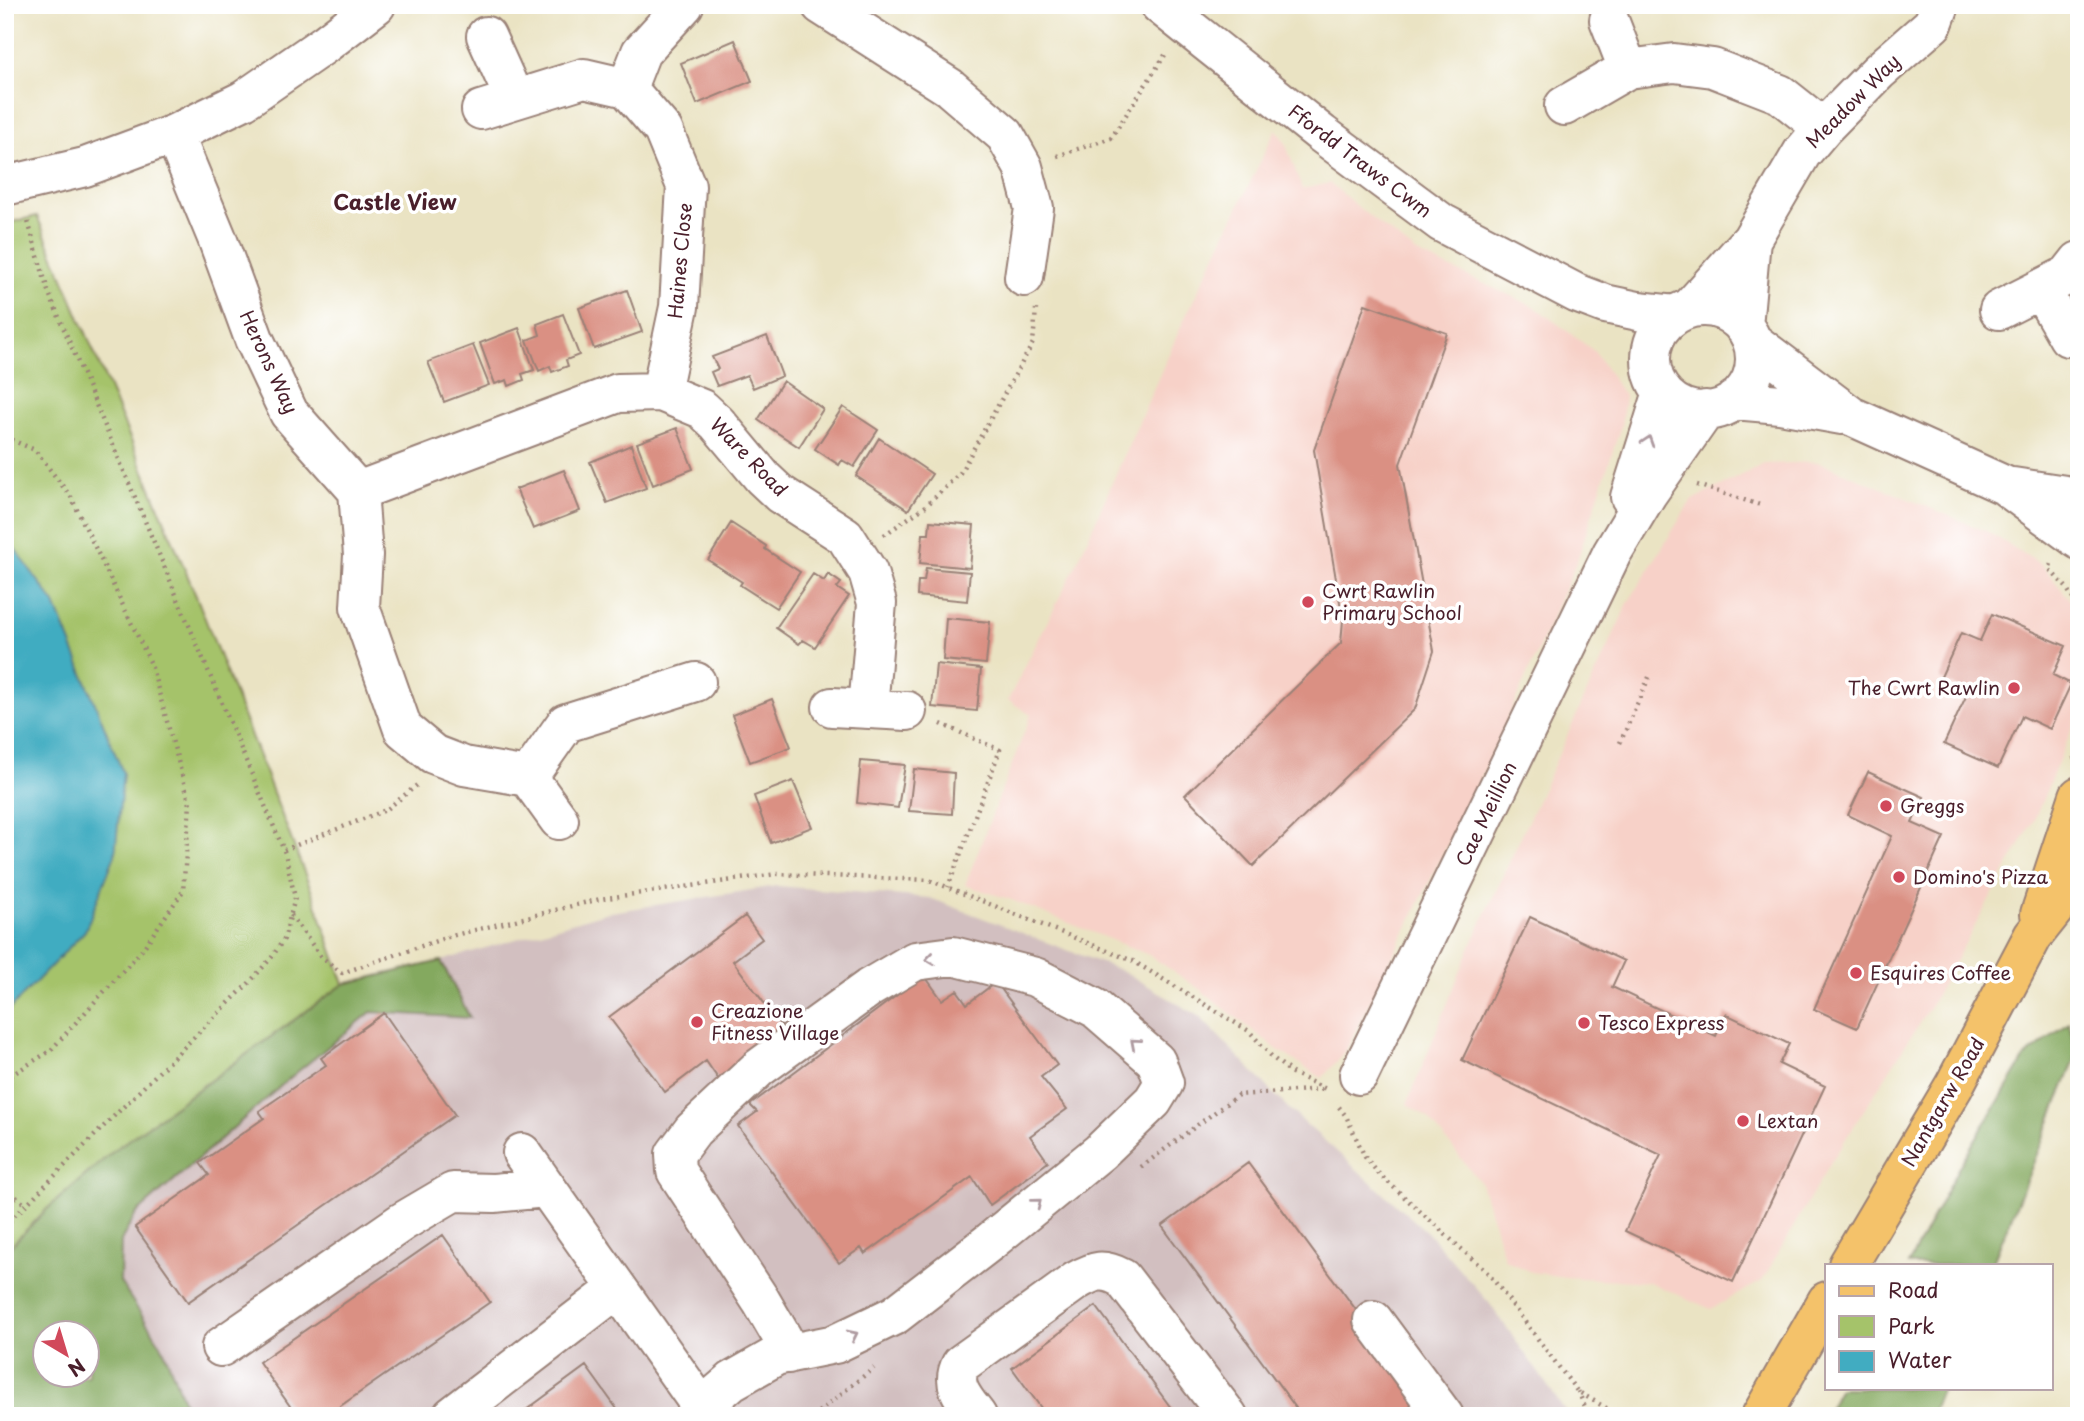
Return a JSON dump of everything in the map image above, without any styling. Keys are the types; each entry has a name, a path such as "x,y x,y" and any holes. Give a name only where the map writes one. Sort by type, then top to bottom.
{"main road":[{"name":"Nantgarw Road","path":"2033,936 2058,853 2079,796"},
{"name":"Nantgarw Road","path":"1849,1264 1954,1086 2033,936 2079,877"},
{"path":"1761,1416 1819,1313"}],"street":[{"path":"15,198 85,167 174,134 244,100 376,5"},
{"path":"486,36 498,104 584,78 627,88 641,52 684,5"},
{"path":"821,5 949,87 1005,135 1023,167 1034,208 1024,277"},
{"name":"Ffordd Traws Cwm","path":"1160,5 1322,134 1442,223 1576,293 1605,304 1638,311 1683,312"},
{"name":"Meadow Way","path":"1683,312 1751,240 1802,153 1878,72 1933,23 1940,5"},
{"path":"1609,20 1628,69"},
{"path":"1564,106 1628,69 1674,63 1713,68 1780,94 1824,128"},
{"name":"Haines Close","path":"627,88 663,130 686,186 678,307 661,392"},
{"name":"Herons Way","path":"174,134 217,238 254,339 289,413 358,491"},
{"name":"Meadow Way","path":"1747,333 1751,240"},
{"path":"1999,310 2068,275 2079,261"},
{"path":"2040,290 2068,337"},
{"name":"Ffordd Traws Cwm","path":"1576,293 1630,339 1658,379"},
{"path":"1720,405 1743,393 1755,362 1754,346 1737,318 1723,310 1707,307 1683,312 1663,326 1654,342 1651,359 1658,379 1677,404 1694,410 1720,405 1780,404 1851,416"},
{"path":"1747,333 1851,416 2004,485 2079,540"},
{"name":"Cae Meillion","path":"1612,553 1658,379"},
{"name":"Ware Road","path":"358,491 618,393 661,392 702,409 780,494 845,536 868,572 877,603 850,708 907,711"},
{"name":"Cae Meillion","path":"1342,1082 1612,553 1648,493 1720,405"},
{"path":"2004,485 2079,497"},
{"path":"358,491 363,555 360,607 403,729 440,757 464,766 528,777 559,820"},
{"path":"528,777 566,723 696,682"},
{"path":"522,1153 705,1411 732,1381 776,1356 788,1354 835,1344 895,1315 1100,1152 1153,1101 1164,1083 1156,1061 1095,1009 1035,977 953,956 915,961 869,988 759,1068 693,1130 675,1154 676,1171 768,1313 788,1354"},
{"path":"221,1348 402,1222 453,1192 494,1193 546,1188"},
{"path":"961,1410 956,1374 961,1364 1076,1281 1090,1273 1108,1270 1122,1278 1228,1416"},
{"path":"452,1416 617,1289"},
{"path":"1373,1320 1444,1416"}],"path":[{"path":"1023,167 1111,138 1171,47"},
{"path":"5,1226 272,957 284,939 295,898 284,850 48,291 15,198"},
{"path":"858,553 926,506 960,473 1033,343 1037,301 1024,277"},
{"path":"5,437 34,450 71,497 151,664 190,804 183,891 142,950 50,1051 5,1079"},
{"path":"1620,743 1650,676"},
{"path":"907,711 1000,750 948,887"},
{"path":"284,850 386,810 424,779 440,757"},
{"path":"290,915 321,957 342,973 451,936 600,899 776,874 929,880 1133,961 1249,1031 1273,1058 1292,1073 1342,1082"},
{"path":"1138,1170 1238,1095 1342,1082"},
{"path":"1342,1082 1346,1116 1365,1157 1379,1174 1489,1274 1577,1391 1590,1416"},
{"path":"5,1188 26,1205"},
{"path":"813,1416 876,1367"},
{"path":"1577,1391 1620,1416"}],"shaded area":[{"name":"Cwrt Rawlin Primary School","path":"1276,129 1285,142 1302,189 1330,183 1417,253 1535,307 1594,351 1625,397 1621,426 1578,558 1543,639 1480,780 1345,1052 1322,1078 1278,1050 1198,988 1149,955 1009,899 965,885 1031,715 1008,700 1076,565 1182,324"},
{"path":"1819,462 1988,532 2042,565 2079,611 2079,712 2035,818 1932,1003 1831,1162 1762,1281 1711,1309 1649,1282 1565,1277 1531,1272 1505,1260 1481,1183 1428,1118 1407,1104 1469,950 1628,603 1691,501 1764,464"},
{"path":"777,886 930,898 1125,972 1200,1017 1289,1109 1427,1232 1490,1304 1569,1416 189,1416 163,1348 120,1282 121,1241 136,1214 291,1077 371,1012 469,1017 441,961 605,913"}],"green space":[{"path":"37,216 199,603 313,895 344,984 117,1148 47,1209 5,1252 5,224"},
{"path":"441,961 470,1018 371,1012 291,1077 136,1214 121,1241 120,1282 163,1348 189,1416 5,1416 5,1252 47,1209 117,1148 344,984"},
{"path":"2069,1023 2077,1055 1992,1264 1909,1264 1960,1165 2026,1056"},
{"path":"1839,1390 1941,1390 1931,1416 1824,1416"}],"water":[{"path":"5,535 55,604 123,773 115,855 85,931 5,1014"}],"building":[{"path":"735,40 752,81 697,104 681,63"},
{"path":"627,290 642,332 594,349 579,308"},
{"path":"1365,304 1447,333 1400,464 1434,651 1415,709 1253,866 1185,795 1341,643 1343,620 1314,450"},
{"path":"563,314 579,355 566,360 568,366 552,372 550,366 539,371 527,340 540,335 537,324"},
{"path":"519,328 534,370 522,374 524,380 509,386 507,380 495,384 480,343"},
{"path":"767,336 782,376 753,388 747,375 717,386 711,372 718,369 712,357"},
{"path":"473,345 489,385 444,402 428,362"},
{"path":"783,381 823,409 799,447 758,420"},
{"path":"843,407 878,430 854,467 842,460 839,465 815,449"},
{"path":"677,428 693,469 653,485 637,443"},
{"path":"879,438 932,474 908,510 856,476"},
{"path":"631,445 646,488 607,503 590,462"},
{"path":"564,470 580,511 533,529 516,489"},
{"path":"930,521 974,525 970,568 920,563 923,534 929,534"},
{"path":"731,523 800,572 776,608 708,560"},
{"path":"926,568 970,572 967,601 917,596 918,581 924,581"},
{"path":"813,574 824,581 828,574 841,583 837,588 849,596 815,647 803,640 799,644 776,628"},
{"name":"The Cwrt Rawlin","path":"1992,614 2066,646 2053,675 2071,684 2050,729 2022,716 1998,768 1944,744 1968,692 1940,679 1961,633 1980,641"},
{"path":"946,618 990,622 986,664 943,660"},
{"path":"936,664 981,669 977,711 932,707"},
{"path":"772,699 791,747 750,762 732,715"},
{"path":"861,761 905,765 898,808 857,803"},
{"path":"914,769 954,773 952,814 909,811"},
{"path":"1868,772 1924,797 1912,823 1944,837 1857,1028 1814,1009 1892,836 1848,815"},
{"path":"793,781 812,827 771,843 754,796"},
{"path":"745,916 762,939 733,961 787,1034 721,1083 706,1061 665,1092 609,1017"},
{"path":"1530,917 1624,961 1612,987 1716,1036 1726,1014 1789,1044 1779,1064 1825,1086 1733,1282 1625,1231 1661,1155 1462,1060"},
{"path":"924,975 942,1000 957,990 967,1004 996,982 1057,1065 1041,1077 1067,1109 1030,1136 1048,1162 990,1205 972,1177 865,1254 861,1248 839,1263 738,1126 757,1112 750,1105"},
{"path":"384,1013 455,1115 188,1302 135,1227 209,1175 200,1163 264,1118 259,1111 326,1065 321,1058"},
{"path":"1248,1163 1434,1416 1302,1416 1162,1226"},
{"path":"443,1235 490,1302 326,1416 297,1416 259,1362"},
{"path":"1096,1306 1177,1416 1047,1416 1012,1368"},
{"path":"586,1366 622,1416 518,1416"}],"place":[{"name":"Cwrt Rawlin Primary School","path":"1308,602"},
{"name":"The Cwrt Rawlin","path":"2014,688"},
{"name":"Greggs","path":"1886,806"},
{"name":"Domino's Pizza","path":"1899,877"},
{"name":"Esquires Coffee","path":"1856,973"},
{"name":"Creazione Fitness Village","path":"697,1022"},
{"name":"Tesco Express","path":"1584,1023"},
{"name":"Lextan","path":"1743,1121"}],"district":[{"name":"Castle View","path":"395,203"}]}
